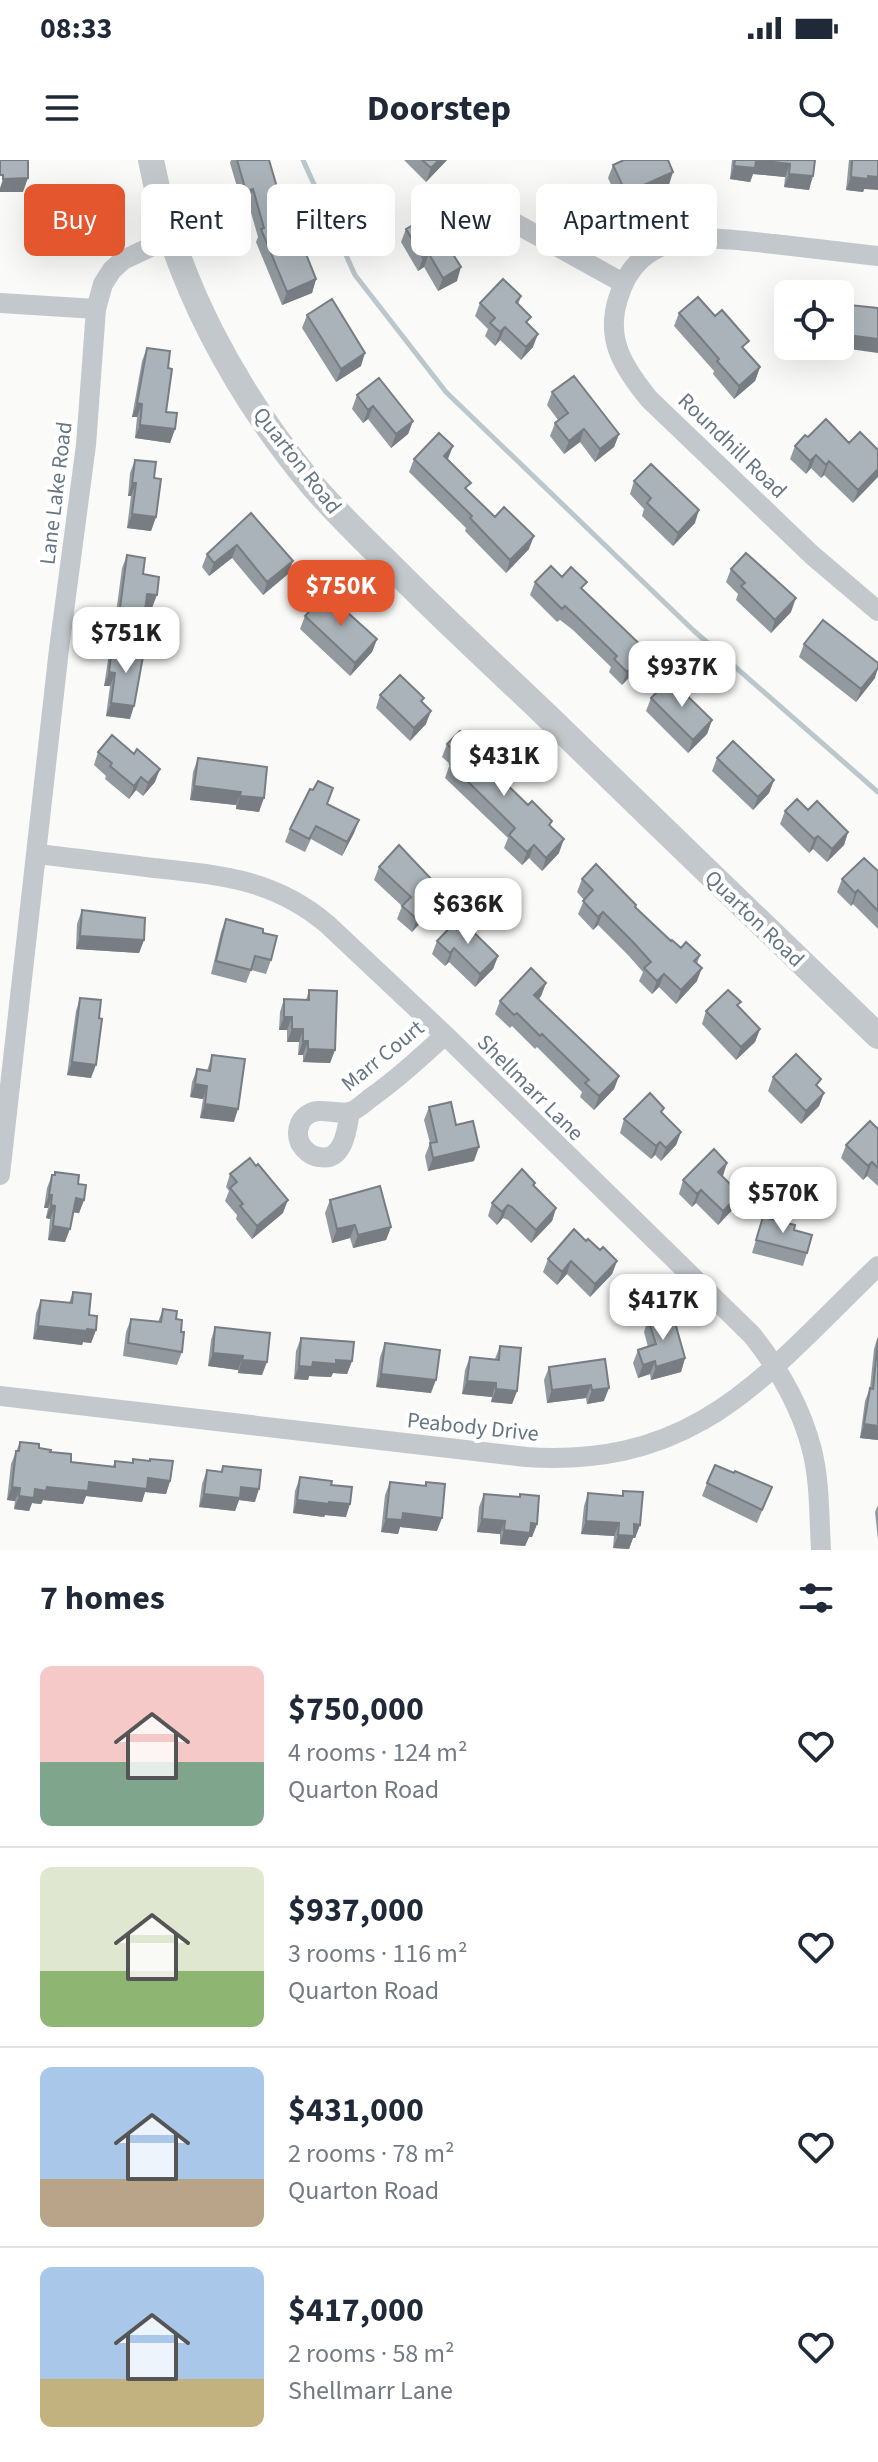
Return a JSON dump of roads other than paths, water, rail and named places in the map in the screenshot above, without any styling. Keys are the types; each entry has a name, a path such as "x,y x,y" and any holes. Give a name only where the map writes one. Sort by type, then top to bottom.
{"street":[{"name":"Quarton Road","path":"151,160 158,184"},
{"path":"520,226 623,283 635,267 655,250 695,238 878,256"},
{"name":"Lane Lake Road","path":"0,1175 59,649 86,445 96,309 103,284 112,270 123,260 141,252"},
{"name":"Quarton Road","path":"179,256 200,308 245,392 316,489 450,624 878,1036"},
{"name":"Roundhill Road","path":"623,283 613,324 617,348 628,373 649,399 812,555 878,611"},
{"path":"0,303 96,309"},
{"name":"Shellmarr Lane","path":"38,854 243,880 277,891 311,910 327,924 752,1335 776,1366 812,1451 821,1550"},
{"name":"Marr Court","path":"350,1112 410,1067 445,1035"},
{"name":"Peabody Drive","path":"0,1396 553,1459 590,1457 621,1452 673,1436 737,1399 776,1366 878,1266"}],"waterway":[{"path":"303,160 355,275 446,392 693,630 878,792"}]}
